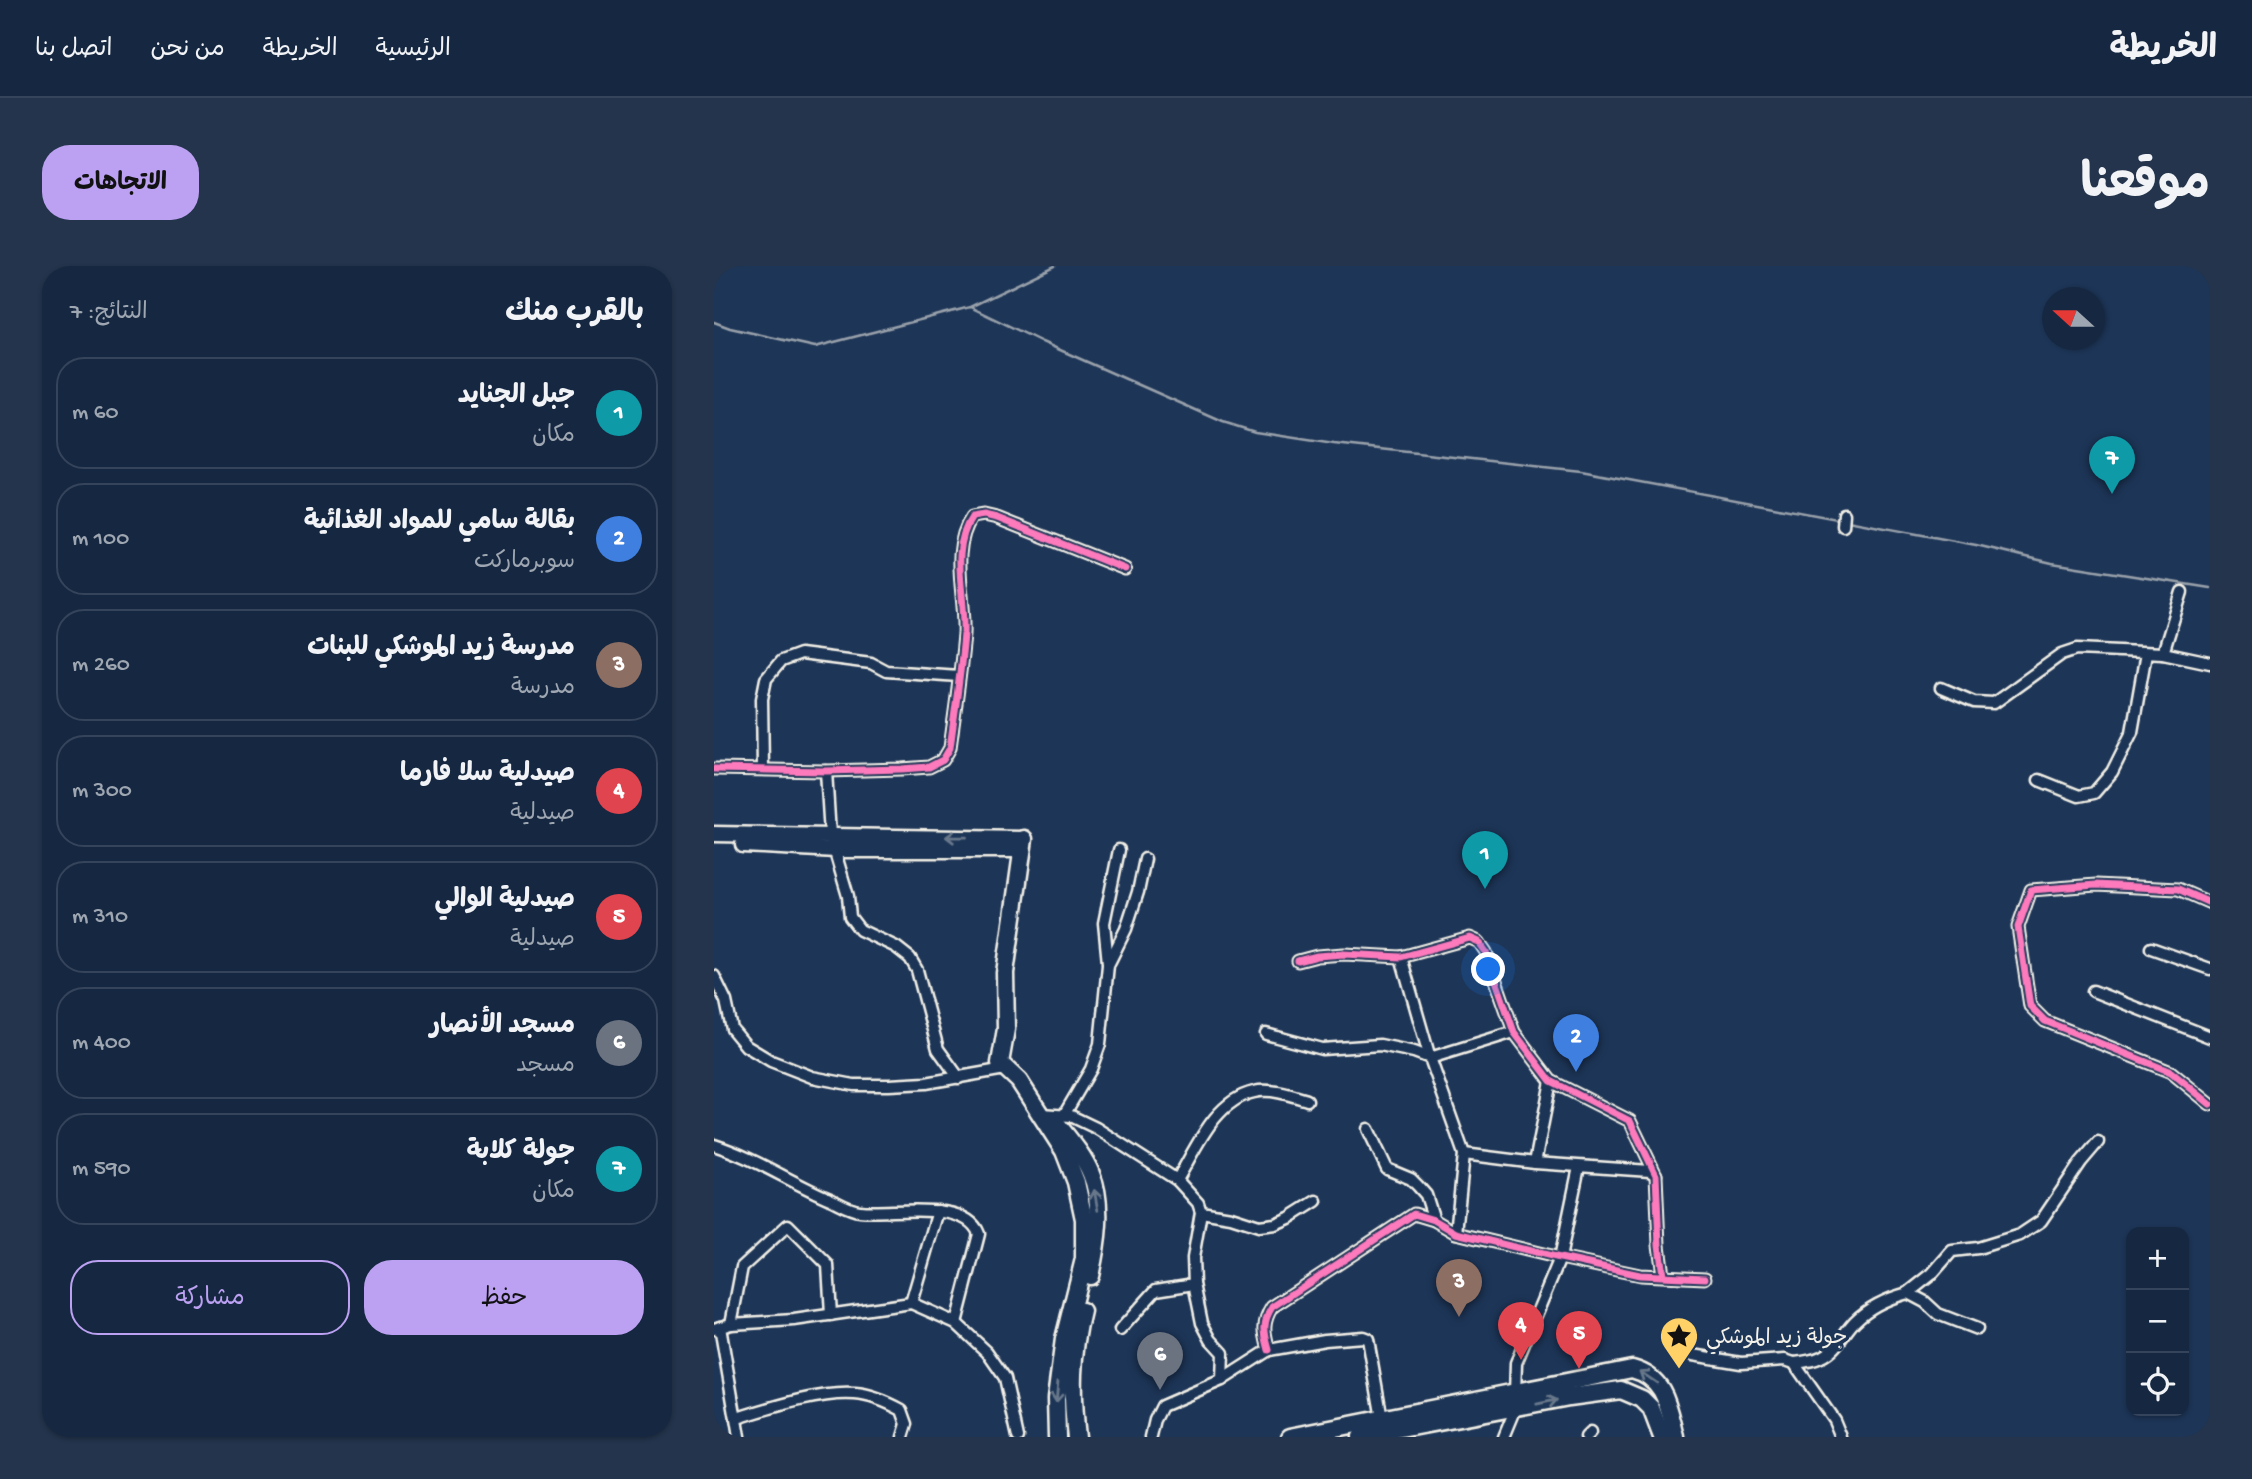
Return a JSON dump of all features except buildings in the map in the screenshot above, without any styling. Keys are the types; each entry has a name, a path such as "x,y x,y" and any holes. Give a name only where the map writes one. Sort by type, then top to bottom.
{"main road":[{"path":"1024,845 1005,973 1006,1029 1000,1063 1020,1081 1064,1151 1076,1182 1084,1219 1084,1259 1064,1339 1056,1399 1057,1437"},
{"path":"1040,1115 1056,1123 1082,1158 1092,1175 1098,1213 1096,1250 1077,1329 1071,1394 1076,1437"},
{"path":"1360,1437 1515,1401 1632,1369 1657,1381 1668,1406 1676,1437"},
{"path":"1515,1401 1620,1390 1637,1397 1651,1408 1662,1437"},
{"path":"1290,1437 1390,1429"}],"street":[{"path":"1843,526 1844,514"},
{"path":"714,769 902,769 929,766 943,760 950,748 964,632 961,543 964,528 972,517 984,515 997,518 1125,569"},
{"path":"2163,653 2182,592"},
{"path":"1941,688 1974,702 1994,703 2062,654 2077,649 2163,653 2210,663"},
{"path":"2039,780 2079,796 2094,793 2106,779 2132,732 2146,653"},
{"path":"763,768 762,699 766,679 781,661 800,654 872,663 886,671 959,676"},
{"path":"826,771 830,835 848,896 850,917 860,930 896,947 910,958 917,970 938,1049 959,1078"},
{"path":"714,834 830,835 1024,845"},
{"path":"714,843 836,850 1024,845"},
{"path":"1064,1115 1091,1069 1100,1044 1108,965 1104,922 1119,850"},
{"path":"1108,965 1126,929 1138,892 1144,859"},
{"path":"2210,902 2178,888 2096,885 2031,890 2018,927 2030,1006 2045,1021 2171,1072 2210,1104"},
{"path":"1298,961 1344,954 1401,957 1470,937 1479,942 1486,952 1514,1032 1552,1082 1630,1121 1656,1175 1663,1275"},
{"path":"2151,948 2210,969"},
{"path":"1401,957 1430,1058 1464,1154 1455,1233"},
{"path":"714,976 726,1001 732,1030 746,1046 781,1065 812,1077 854,1085 926,1083 1005,1069"},
{"path":"2093,991 2210,1037"},
{"path":"1266,1034 1322,1049 1380,1045 1430,1058 1514,1032"},
{"path":"1535,1163 1552,1082"},
{"path":"1177,1180 1213,1119 1232,1102 1254,1091 1280,1092 1307,1100"},
{"path":"1040,1115 1071,1116 1096,1128 1177,1180 1198,1203 1201,1212 1194,1258 1194,1284 1202,1323 1211,1340 1223,1353 1222,1380"},
{"path":"1368,1129 1387,1169 1411,1180 1426,1195 1434,1220"},
{"path":"1693,1355 1741,1363 1784,1360 1794,1363 1823,1357 1835,1348 1864,1313 1874,1306 1908,1293 1932,1275 1952,1251 1978,1248 2020,1235 2041,1220 2098,1142"},
{"path":"714,1144 754,1160 812,1192 853,1209 938,1211 968,1220 979,1234 956,1323"},
{"path":"1464,1154 1535,1163 1650,1171 1656,1175"},
{"path":"1504,1437 1515,1401 1516,1363 1560,1258 1579,1167"},
{"path":"1201,1212 1231,1217 1259,1226 1275,1224 1289,1218 1316,1201"},
{"path":"911,1303 938,1211"},
{"path":"1269,1350 1263,1330 1272,1307 1414,1214 1434,1220 1455,1233 1560,1258 1640,1275 1705,1278"},
{"path":"731,1324 742,1266 788,1225 828,1265 831,1315"},
{"path":"1120,1330 1157,1290 1194,1284"},
{"path":"1908,1293 1925,1302 1938,1314 1977,1329"},
{"path":"739,1437 717,1328 731,1324 794,1320 911,1303 956,1323 987,1352 1005,1378 1018,1437"},
{"path":"1151,1437 1154,1420 1162,1406 1222,1380 1269,1350 1325,1340 1366,1337 1390,1429"},
{"path":"1794,1363 1834,1420 1841,1437"},
{"path":"737,1418 780,1405 839,1394 857,1394 902,1410 907,1424 903,1437"}],"waterway":[{"path":"714,322 815,347 970,307 1055,266"},
{"path":"970,307 1223,422 1255,432 1334,444 1581,471 1976,545 2052,563 2210,588"}],"cycle path":[{"path":"714,769 902,769 929,767 943,760 950,748 964,634 961,544 972,517 984,515 997,518 1125,569"},
{"path":"2210,903 2178,889 2096,885 2031,890 2018,927 2030,1006 2045,1021 2171,1072 2210,1104"},
{"path":"1298,961 1344,954 1401,957 1470,938 1479,942 1486,952 1514,1032 1551,1081 1630,1121 1656,1175 1663,1275"},
{"path":"1269,1350 1265,1328 1272,1307 1414,1214 1434,1220 1456,1233 1560,1258 1640,1275 1705,1278"}],"place":[{"name":"جولة كلابة","path":"2112,494"},
{"name":"جبل الجنايد","path":"1485,889"},
{"name":"بقالة سامي للمواد الغذائية","path":"1576,1072"},
{"name":"مدرسة زيد الموشكي للبنات","path":"1459,1317"},
{"name":"صيدلية سلا فارما","path":"1521,1360"},
{"name":"صيدلية الوالي","path":"1579,1369"},
{"name":"جولة زيد الموشكي","path":"1679,1370"},
{"name":"مسجد الأنصار","path":"1160,1390"}]}
